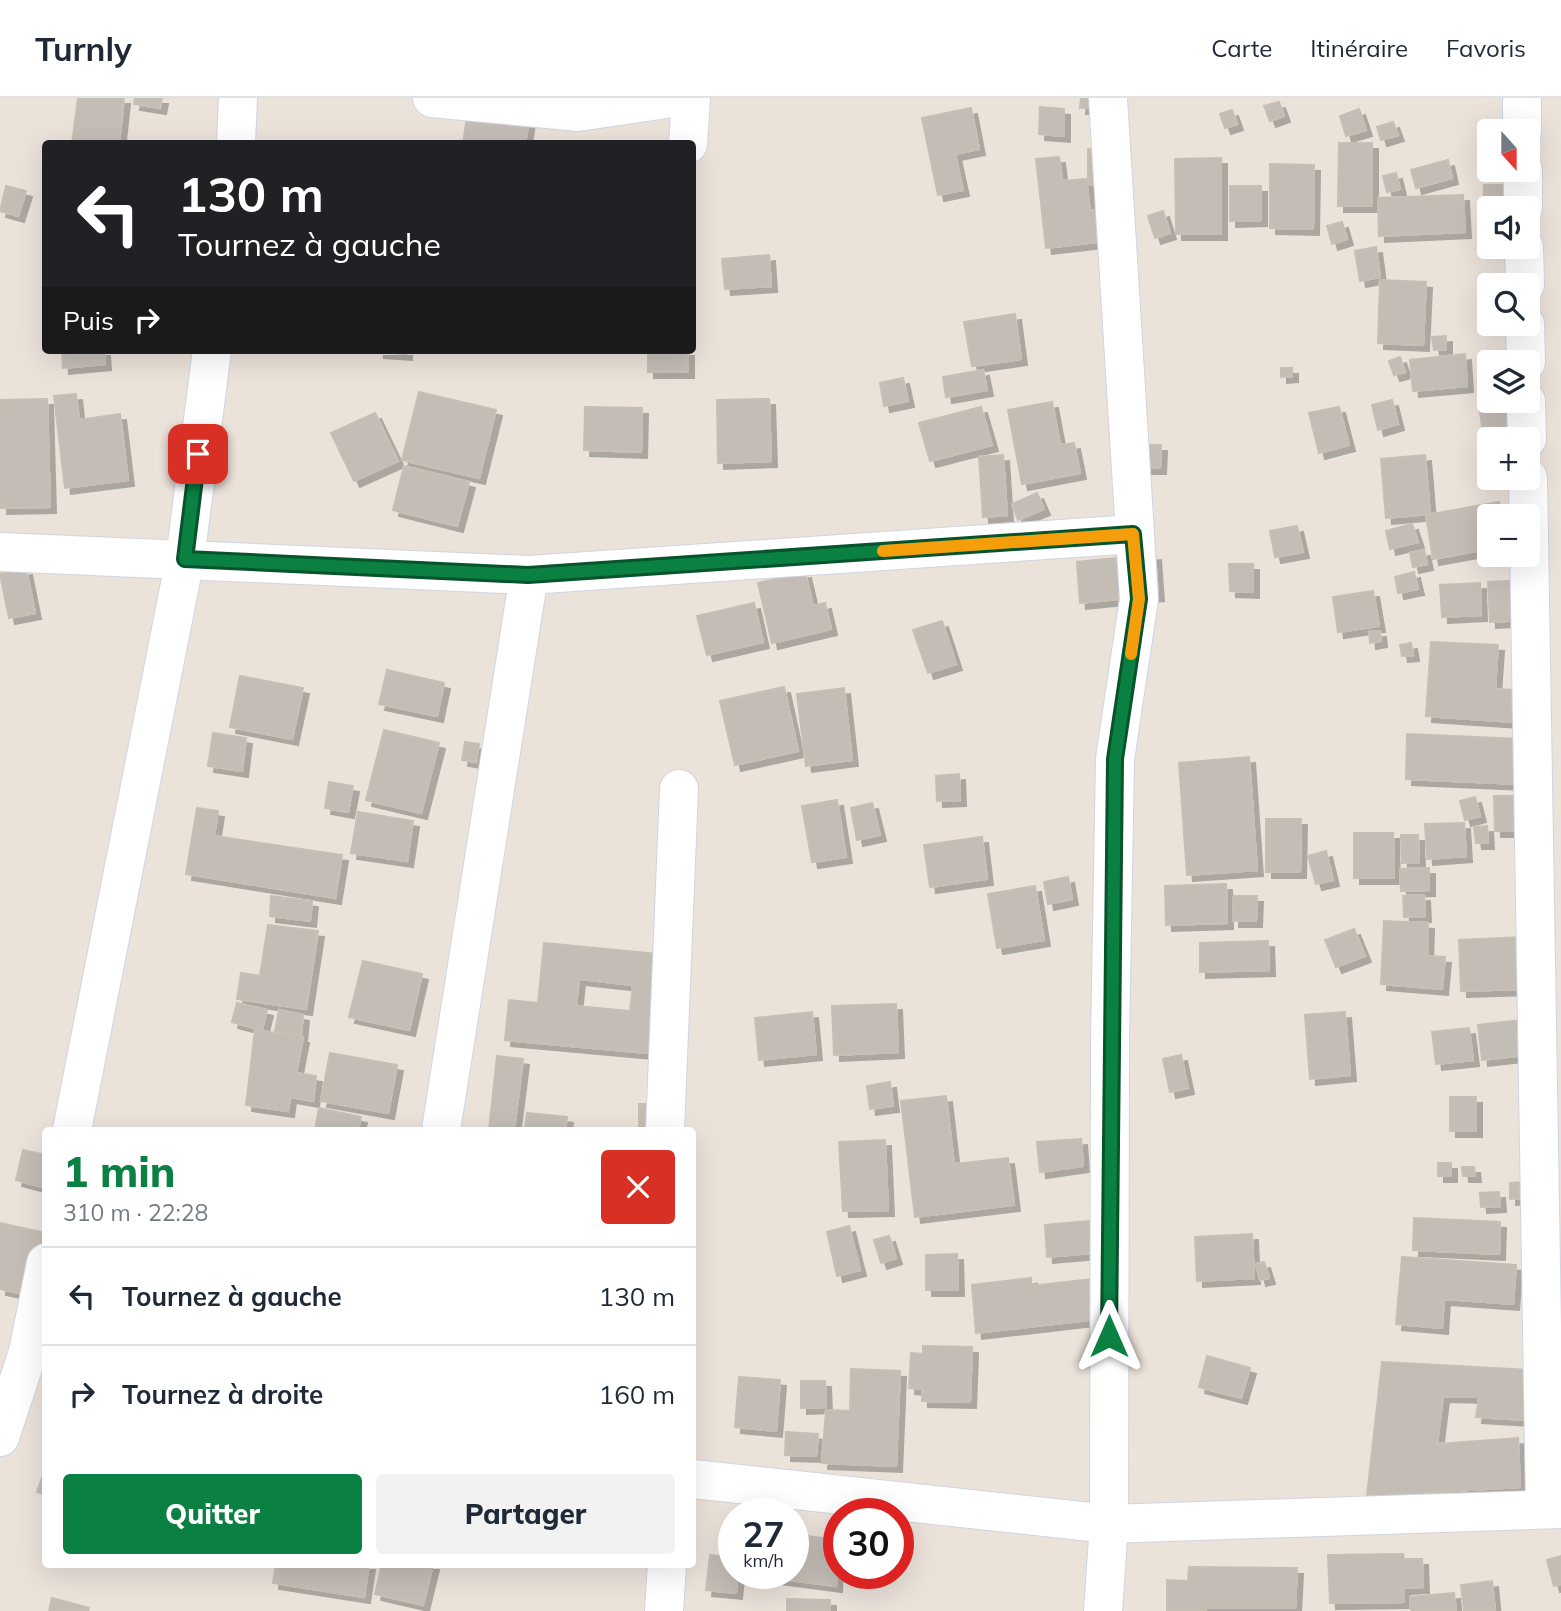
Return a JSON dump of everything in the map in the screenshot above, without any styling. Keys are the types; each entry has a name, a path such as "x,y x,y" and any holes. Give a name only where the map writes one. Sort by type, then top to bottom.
{"street":[{"path":"236,140 238,98"},
{"path":"432,98 578,112 673,98"},
{"path":"688,140 691,98"},
{"path":"1102,1611 1109,1524 1110,1042 1115,759 1139,599 1108,98"},
{"path":"1522,98 1522,119"},
{"path":"73,1127 185,559 211,354"},
{"path":"696,1479 1109,1524 1553,1509 1549,1073 1528,490"},
{"path":"0,552 528,575 1133,534"},
{"path":"441,1127 528,575"},
{"path":"665,1127 678,789"},
{"path":"0,1437 42,1280"},
{"path":"664,1611 667,1568"}],"building":[{"path":"78,98 124,98 119,140 73,140"},
{"path":"135,98 162,98 160,108 134,104"},
{"path":"1081,98 1114,98 1114,108 1080,108"},
{"path":"1279,102 1284,116 1270,121 1264,106"},
{"path":"1040,107 1064,109 1064,136 1039,134"},
{"path":"971,108 979,149 955,154 963,190 938,195 922,118"},
{"path":"1359,109 1366,130 1346,136 1340,116"},
{"path":"468,110 529,119 526,140 464,140"},
{"path":"1232,110 1237,124 1225,128 1220,114"},
{"path":"1393,122 1398,135 1381,140 1377,127"},
{"path":"1339,143 1372,143 1372,206 1338,206"},
{"path":"1120,148 1120,184 1088,185 1088,149"},
{"path":"1059,157 1062,181 1086,179 1090,211 1111,208 1114,240 1046,248 1036,159"},
{"path":"1221,158 1221,234 1176,234 1175,159"},
{"path":"1448,160 1452,178 1416,188 1411,170"},
{"path":"1270,164 1314,165 1313,229 1270,228"},
{"path":"1396,173 1400,189 1387,192 1383,176"},
{"path":"1484,185 1523,185 1523,196 1484,196"},
{"path":"6,186 26,191 18,216 0,211"},
{"path":"1230,186 1261,186 1261,220 1230,221"},
{"path":"1463,195 1465,232 1379,236 1378,198"},
{"path":"1163,211 1170,233 1155,238 1148,216"},
{"path":"1342,222 1347,239 1332,244 1327,226"},
{"path":"1376,247 1380,277 1360,281 1355,251"},
{"path":"769,255 771,286 725,289 722,259"},
{"path":"1380,280 1426,282 1423,345 1378,343"},
{"path":"1015,314 1021,359 972,366 964,322"},
{"path":"1446,336 1446,349 1434,350 1432,337"},
{"path":"62,354 104,354 105,364 63,368"},
{"path":"648,354 688,354 688,372 648,372"},
{"path":"1465,354 1467,386 1413,391 1410,360"},
{"path":"1400,357 1405,372 1394,375 1389,361"},
{"path":"1281,368 1292,368 1292,376 1281,377"},
{"path":"983,370 987,390 946,397 943,377"},
{"path":"903,378 908,401 884,406 880,383"},
{"path":"419,392 496,410 479,478 402,460"},
{"path":"76,394 79,420 120,414 128,480 65,488 54,396"},
{"path":"47,399 50,507 1,508 0,400"},
{"path":"769,399 771,461 718,463 717,400"},
{"path":"1392,400 1398,424 1378,430 1372,405"},
{"path":"1052,402 1060,445 1074,443 1080,473 1022,484 1008,410"},
{"path":"585,407 642,408 641,452 584,450"},
{"path":"981,407 992,445 930,461 919,423"},
{"path":"1339,407 1349,445 1319,453 1309,413"},
{"path":"375,413 398,461 354,481 331,433"},
{"path":"1480,413 1510,413 1512,427 1482,427"},
{"path":"1129,445 1161,445 1160,468 1129,468"},
{"path":"1003,455 1007,515 983,517 979,457"},
{"path":"1425,455 1430,514 1386,518 1381,459"},
{"path":"404,466 469,482 457,526 393,510"},
{"path":"1037,493 1044,509 1018,520 1012,504"},
{"path":"1477,506 1477,551 1433,559 1426,515"},
{"path":"1412,524 1418,542 1390,549 1386,531"},
{"path":"1297,526 1303,552 1275,557 1270,531"},
{"path":"1424,550 1427,564 1413,567 1410,553"},
{"path":"1155,554 1158,595 1080,603 1077,562"},
{"path":"1229,564 1253,564 1253,592 1230,591"},
{"path":"26,569 35,613 9,618 0,574"},
{"path":"805,572 813,606 825,603 831,629 772,643 758,583"},
{"path":"1414,572 1418,589 1398,593 1395,577"},
{"path":"1525,580 1527,620 1490,622 1488,582"},
{"path":"1480,583 1481,615 1442,617 1440,585"},
{"path":"1373,591 1379,626 1338,632 1333,597"},
{"path":"754,603 763,642 707,655 697,616"},
{"path":"942,621 956,664 928,673 913,630"},
{"path":"1380,631 1381,641 1370,643 1369,632"},
{"path":"1431,642 1498,645 1495,689 1516,690 1513,722 1426,716"},
{"path":"1411,643 1413,655 1402,656 1400,645"},
{"path":"387,670 444,683 437,716 379,704"},
{"path":"240,676 303,688 292,739 230,727"},
{"path":"784,687 798,751 735,765 720,701"},
{"path":"844,688 852,760 806,766 797,694"},
{"path":"384,730 439,743 421,813 366,800"},
{"path":"213,733 246,738 242,771 208,766"},
{"path":"1407,734 1521,739 1518,784 1406,779"},
{"path":"465,742 479,744 476,762 462,760"},
{"path":"1249,757 1257,870 1187,875 1179,763"},
{"path":"959,774 960,800 937,801 936,776"},
{"path":"329,782 353,786 348,812 325,808"},
{"path":"1494,796 1532,796 1531,831 1495,831"},
{"path":"1475,797 1480,816 1465,820 1460,801"},
{"path":"837,800 846,857 812,862 802,806"},
{"path":"872,803 880,835 857,840 851,808"},
{"path":"197,808 218,811 214,836 342,855 335,898 186,874"},
{"path":"358,812 413,821 407,861 351,853"},
{"path":"1266,819 1301,819 1300,872 1266,872"},
{"path":"1464,823 1466,856 1427,859 1425,824"},
{"path":"1487,826 1488,843 1476,843 1474,827"},
{"path":"1354,833 1393,833 1394,878 1354,878"},
{"path":"1401,835 1418,835 1419,862 1402,863"},
{"path":"982,837 987,879 930,887 924,845"},
{"path":"1326,851 1333,880 1316,884 1308,856"},
{"path":"1429,868 1429,890 1401,891 1400,869"},
{"path":"1068,877 1072,899 1048,904 1044,882"},
{"path":"1226,884 1227,923 1166,925 1165,886"},
{"path":"1035,886 1044,940 997,948 988,894"},
{"path":"1424,895 1425,916 1404,917 1403,896"},
{"path":"271,896 312,901 310,921 270,916"},
{"path":"1234,896 1257,896 1256,921 1233,921"},
{"path":"1384,921 1428,923 1427,956 1445,957 1442,989 1381,984"},
{"path":"268,925 318,931 306,1009 237,999 241,973 260,976"},
{"path":"1354,929 1365,956 1336,967 1325,940"},
{"path":"1522,937 1524,989 1461,991 1459,940"},
{"path":"1268,941 1269,970 1200,972 1200,943"},
{"path":"544,943 678,956 668,1055 505,1040 509,1000 538,1003","holes":["579,979 633,985 630,1011 576,1006"]},
{"path":"363,961 422,974 409,1030 349,1017"},
{"path":"237,1003 267,1010 262,1030 232,1022"},
{"path":"896,1004 898,1052 834,1055 832,1006"},
{"path":"279,1010 303,1015 301,1035 275,1031"},
{"path":"812,1012 816,1054 759,1060 755,1018"},
{"path":"1345,1012 1350,1075 1310,1079 1305,1015"},
{"path":"1521,1020 1525,1055 1482,1060 1478,1025"},
{"path":"1469,1028 1473,1060 1436,1064 1432,1032"},
{"path":"255,1030 303,1037 296,1073 316,1076 313,1101 290,1097 288,1111 246,1105"},
{"path":"330,1053 397,1065 388,1113 321,1101"},
{"path":"1181,1055 1188,1088 1170,1092 1163,1059"},
{"path":"497,1056 523,1059 514,1127 489,1127"},
{"path":"890,1082 893,1106 870,1109 867,1086"},
{"path":"946,1096 954,1164 1008,1158 1014,1205 915,1217 901,1101"},
{"path":"1450,1097 1476,1097 1476,1131 1450,1131"},
{"path":"639,1104 667,1104 667,1127 639,1127"},
{"path":"319,1108 361,1117 359,1127 316,1127"},
{"path":"527,1113 567,1117 565,1127 525,1127"},
{"path":"1081,1139 1083,1166 1040,1172 1037,1142"},
{"path":"885,1140 888,1210 843,1211 839,1142"},
{"path":"23,1150 42,1154 42,1187 16,1180"},
{"path":"1438,1163 1451,1163 1451,1176 1438,1176"},
{"path":"1462,1167 1474,1167 1475,1176 1463,1176"},
{"path":"1527,1182 1527,1198 1510,1199 1510,1183"},
{"path":"1499,1192 1500,1206 1481,1207 1480,1193"},
{"path":"1414,1218 1500,1222 1499,1254 1413,1250"},
{"path":"1111,1219 1116,1251 1047,1257 1045,1225"},
{"path":"0,1223 42,1232 42,1285 39,1297 0,1289"},
{"path":"849,1226 860,1270 837,1276 827,1232"},
{"path":"1252,1234 1254,1278 1197,1281 1195,1237"},
{"path":"889,1236 896,1258 881,1263 874,1240"},
{"path":"957,1254 958,1290 926,1290 926,1255"},
{"path":"1402,1257 1516,1265 1513,1304 1444,1299 1442,1328 1396,1324"},
{"path":"1264,1262 1269,1278 1260,1280 1256,1264"},
{"path":"1031,1278 1031,1286 1091,1279 1096,1319 976,1333 972,1285"},
{"path":"923,1346 972,1347 970,1402 922,1401 922,1389 909,1388 911,1353 923,1354"},
{"path":"1207,1356 1250,1368 1241,1398 1199,1387"},
{"path":"1382,1362 1532,1370 1525,1420 1476,1417 1479,1397 1443,1396 1437,1444 1518,1438 1520,1487 1367,1496"},
{"path":"851,1369 900,1371 896,1466 822,1463 826,1410 850,1411"},
{"path":"739,1377 780,1380 776,1431 735,1427"},
{"path":"801,1381 825,1381 826,1407 801,1408"},
{"path":"786,1432 818,1434 816,1456 785,1455"},
{"path":"42,1478 42,1494 37,1492"},
{"path":"809,1536 823,1538 823,1584 809,1582"},
{"path":"1403,1554 1404,1559 1422,1559 1423,1587 1404,1588 1404,1602 1330,1603 1328,1555"},
{"path":"710,1555 718,1556 718,1589 736,1589 736,1593 706,1590"},
{"path":"1561,1556 1561,1584 1554,1586 1547,1560"},
{"path":"1189,1567 1297,1568 1295,1608 1206,1607 1206,1611 1167,1611 1167,1580 1188,1581"},
{"path":"275,1568 368,1568 364,1597 273,1583"},
{"path":"381,1568 432,1568 423,1605 375,1594"},
{"path":"1492,1581 1495,1611 1464,1611 1461,1585"},
{"path":"1454,1593 1456,1611 1411,1611 1410,1597"},
{"path":"52,1598 89,1608 88,1611 49,1611"},
{"path":"787,1599 830,1600 830,1611 787,1611"}],"slow traffic":[{"path":"883,551 1133,534 1139,599 1131,654"}],"route":[{"path":"198,454 185,559 528,575 1133,534 1139,599 1115,759 1109,1336"}]}
